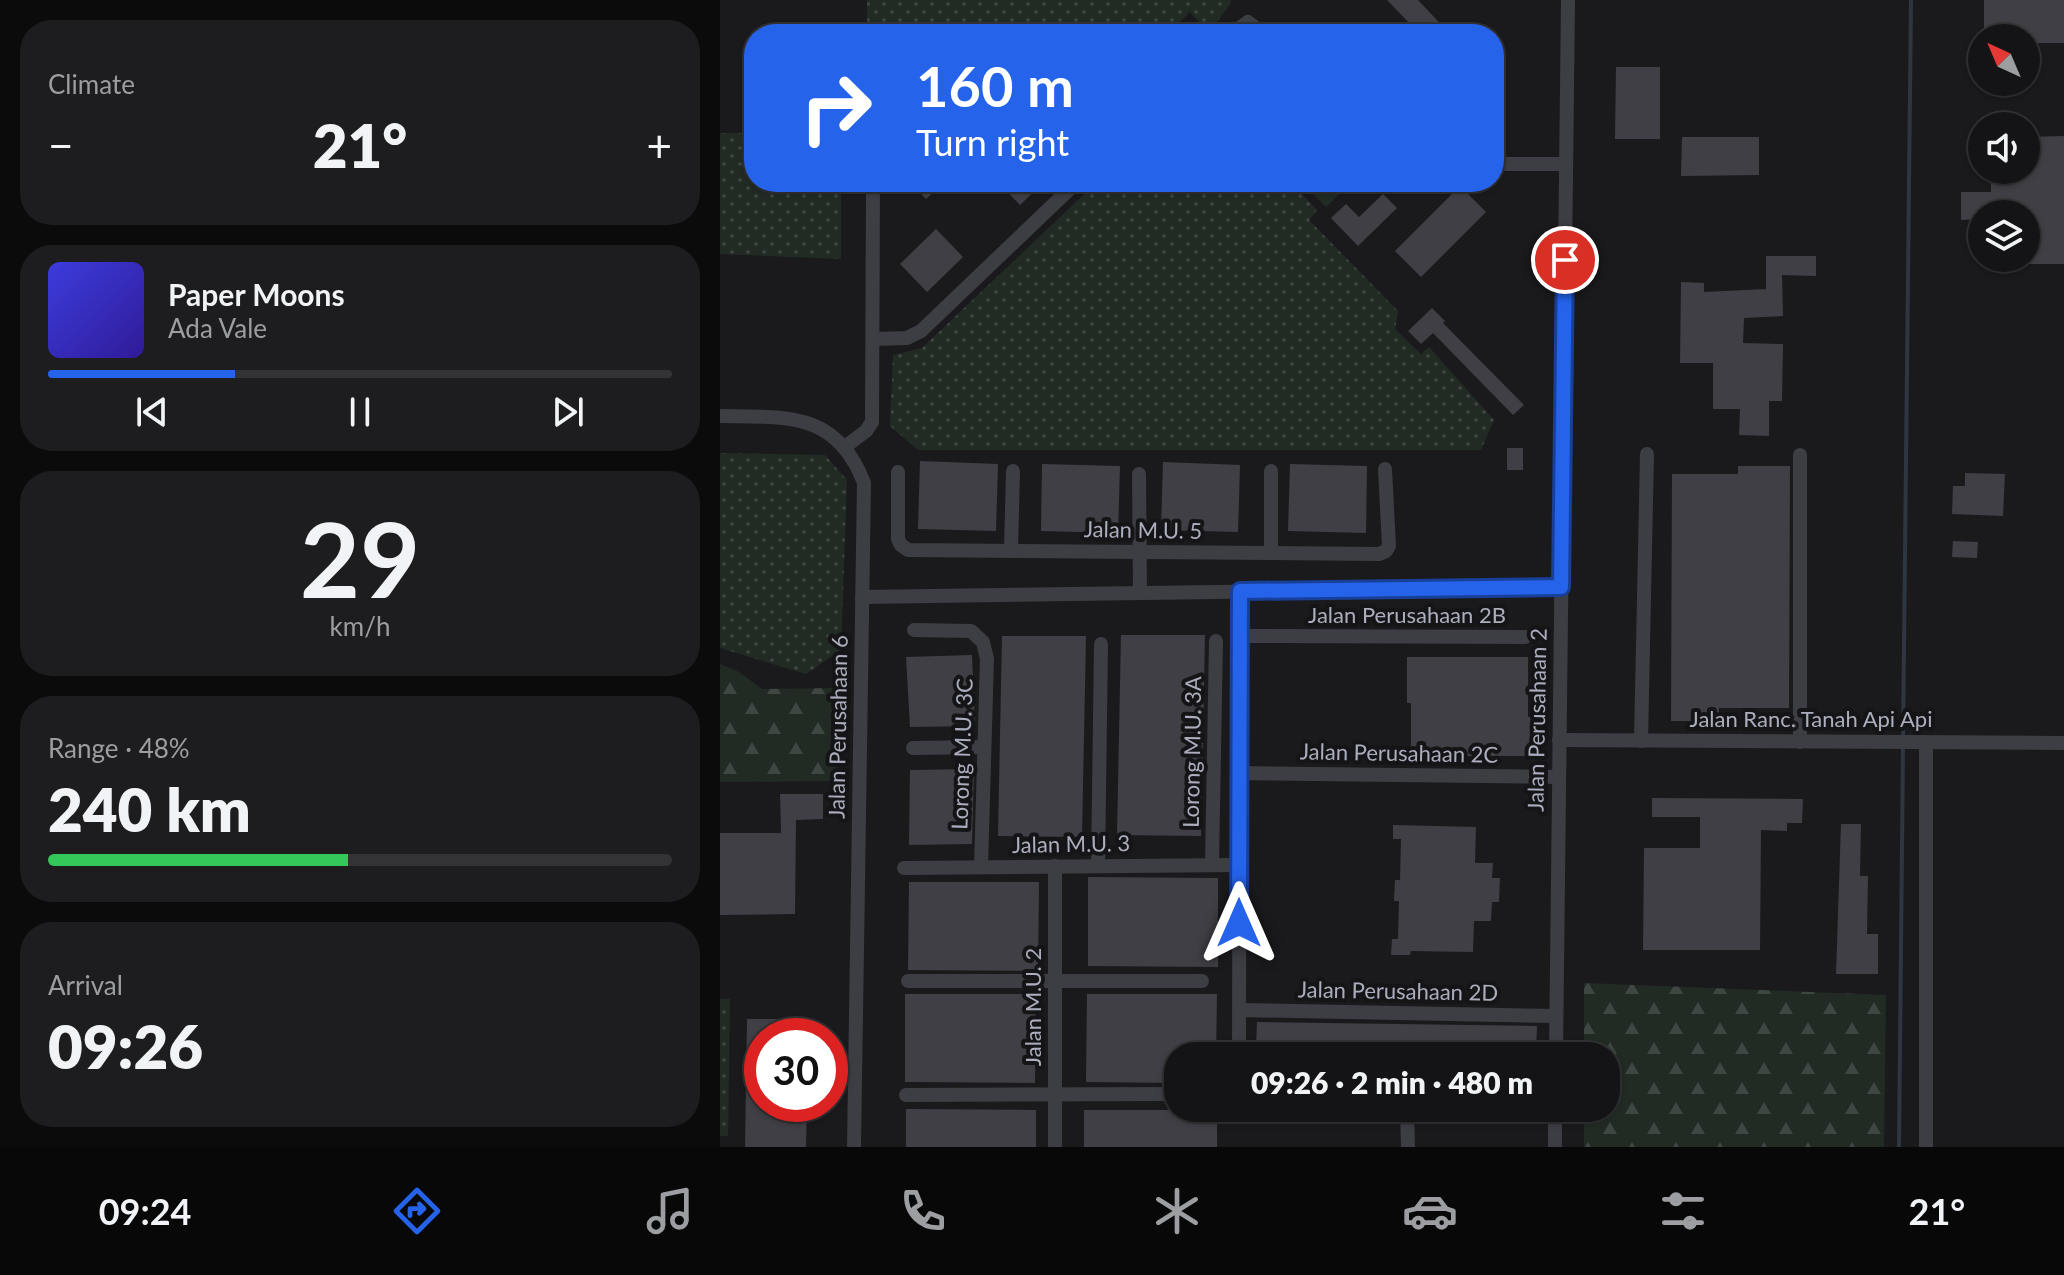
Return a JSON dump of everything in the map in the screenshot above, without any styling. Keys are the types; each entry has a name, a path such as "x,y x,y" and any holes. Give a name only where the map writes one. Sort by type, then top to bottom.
{"street":[{"name":"Jalan Perusahaan 2","path":"1556,1042 1568,0"},
{"path":"1504,164 1566,164"},
{"path":"720,416 775,416 803,421 846,446 866,431 872,422 873,192"},
{"path":"874,339 907,338 921,331 1067,192"},
{"name":"Jalan Perusahaan 6","path":"846,446 864,483 854,1147"},
{"path":"1641,741 1647,454"},
{"path":"1800,455 1800,742"},
{"name":"Jalan M.U. 5","path":"898,472 898,539 908,550 1379,554 1389,546 1385,469"},
{"path":"1011,550 1013,471"},
{"path":"1271,471 1271,553"},
{"path":"1139,474 1140,593"},
{"path":"862,597 1561,587"},
{"path":"1239,1042 1240,591"},
{"name":"Lorong M.U. 3C","path":"914,630 971,631 983,642 987,659 981,867"},
{"name":"Jalan Perusahaan 2B","path":"1240,636 1525,637"},
{"name":"Lorong M.U. 3A","path":"1212,864 1216,641"},
{"path":"1098,866 1101,644"},
{"name":"Jalan Ranc. Tanah Api Api","path":"1559,740 2064,743"},
{"path":"1920,742 1926,1147"},
{"path":"913,748 984,747"},
{"name":"Jalan Perusahaan 2C","path":"1240,773 1558,777"},
{"name":"Jalan M.U. 3","path":"904,868 1239,865"},
{"name":"Jalan M.U. 2","path":"1055,866 1055,1147"},
{"path":"908,981 1202,981"},
{"name":"Jalan Perusahaan 2D","path":"1239,1010 1556,1016"},
{"path":"906,1095 1164,1094"},
{"path":"1407,1122 1408,1147"},
{"path":"1555,1122 1555,1147"}],"green space":[{"path":"867,0 1231,0 1216,24 1201,24 1190,12 1177,24 867,24"},
{"path":"720,133 744,133 744,192 841,192 841,259 720,254"},
{"path":"1086,192 1300,192 1317,210 1309,220 1398,311 1395,329 1421,354 1429,347 1494,420 1481,450 918,450 890,426 893,355 922,348"},
{"path":"1311,192 1342,192 1326,207"},
{"path":"720,453 825,455 847,480 841,650 806,674 720,648"},
{"path":"720,664 739,672 762,689 838,688 837,781 720,782"},
{"path":"1584,983 1886,995 1884,1147 1584,1147 1584,1122 1620,1122 1620,1042 1584,1042"},
{"path":"720,999 730,999 728,1136 720,1136"}],"building":[{"path":"1387,0 1418,0 1441,24 1410,24"},
{"path":"1984,0 2064,0 2064,43 2040,43 2040,24 1984,24"},
{"path":"1616,67 1660,67 1660,139 1615,139"},
{"path":"2064,136 2064,264 2040,264 2040,200 1968,200 1968,220 1961,220 1961,192 1991,192 1991,184 2040,184 2040,137"},
{"path":"1682,137 1759,137 1759,175 1681,176"},
{"path":"919,192 933,192 926,199"},
{"path":"1008,192 1034,192 1020,205"},
{"path":"1454,192 1466,192 1486,212 1421,277 1395,251"},
{"path":"1383,194 1397,208 1358,246 1331,218 1346,204 1359,217"},
{"path":"936,229 963,257 927,292 900,264"},
{"path":"1766,256 1816,256 1816,276 1782,275 1783,316 1744,318 1743,343 1783,344 1782,401 1769,401 1769,436 1739,435 1740,409 1713,409 1713,363 1680,363 1681,282 1704,283 1704,292 1766,289"},
{"path":"1432,308 1524,405 1513,415 1433,333 1421,344 1408,331"},
{"path":"1507,448 1523,448 1523,470 1507,470"},
{"path":"920,461 998,464 996,531 918,529"},
{"path":"1163,462 1240,465 1238,532 1161,530"},
{"path":"1042,464 1120,466 1118,533 1041,531"},
{"path":"1290,464 1367,466 1366,533 1288,531"},
{"path":"1738,466 1790,466 1789,708 1719,708 1719,721 1671,721 1672,474 1738,474"},
{"path":"1965,473 2005,474 2003,516 1952,514 1953,486 1965,486"},
{"path":"1953,541 1978,542 1977,558 1952,557"},
{"path":"1121,635 1205,635 1201,836 1117,835"},
{"path":"1002,636 1086,636 1082,837 998,836"},
{"path":"972,655 975,726 910,727 906,657"},
{"path":"1407,657 1528,657 1528,717 1534,717 1534,756 1411,756"},
{"path":"974,769 972,844 909,845 910,770"},
{"path":"780,794 823,794 823,819 796,820 795,914 720,915 720,833 781,833"},
{"path":"1652,798 1803,799 1802,823 1787,823 1787,831 1761,830 1760,950 1643,950 1644,848 1700,848 1700,817 1652,817"},
{"path":"1841,824 1861,824 1860,876 1868,876 1867,934 1878,934 1878,974 1836,974"},
{"path":"1393,825 1476,827 1475,863 1493,863 1492,878 1500,878 1499,902 1492,902 1491,921 1474,921 1473,952 1411,951 1410,955 1391,955 1392,939 1398,939 1399,901 1394,901 1395,880 1400,880 1401,839 1393,839"},
{"path":"1088,877 1218,878 1218,967 1088,966"},
{"path":"909,882 1039,882 1038,971 908,970"},
{"path":"905,994 1036,994 1035,1083 905,1082"},
{"path":"1087,994 1217,994 1216,1042 1164,1042 1164,1083 1086,1082"},
{"path":"1257,1022 1537,1026 1536,1042 1256,1042"},
{"path":"906,1109 1036,1110 1036,1147 906,1147"},
{"path":"1084,1110 1164,1110 1164,1122 1217,1122 1217,1147 1084,1147"},
{"path":"745,1122 807,1122 806,1147 745,1147"}],"waterway":[{"path":"1903,738 1911,0"},
{"path":"1899,1147 1903,746"}],"route":[{"path":"1239,923 1240,591 1561,587 1565,260"}]}
